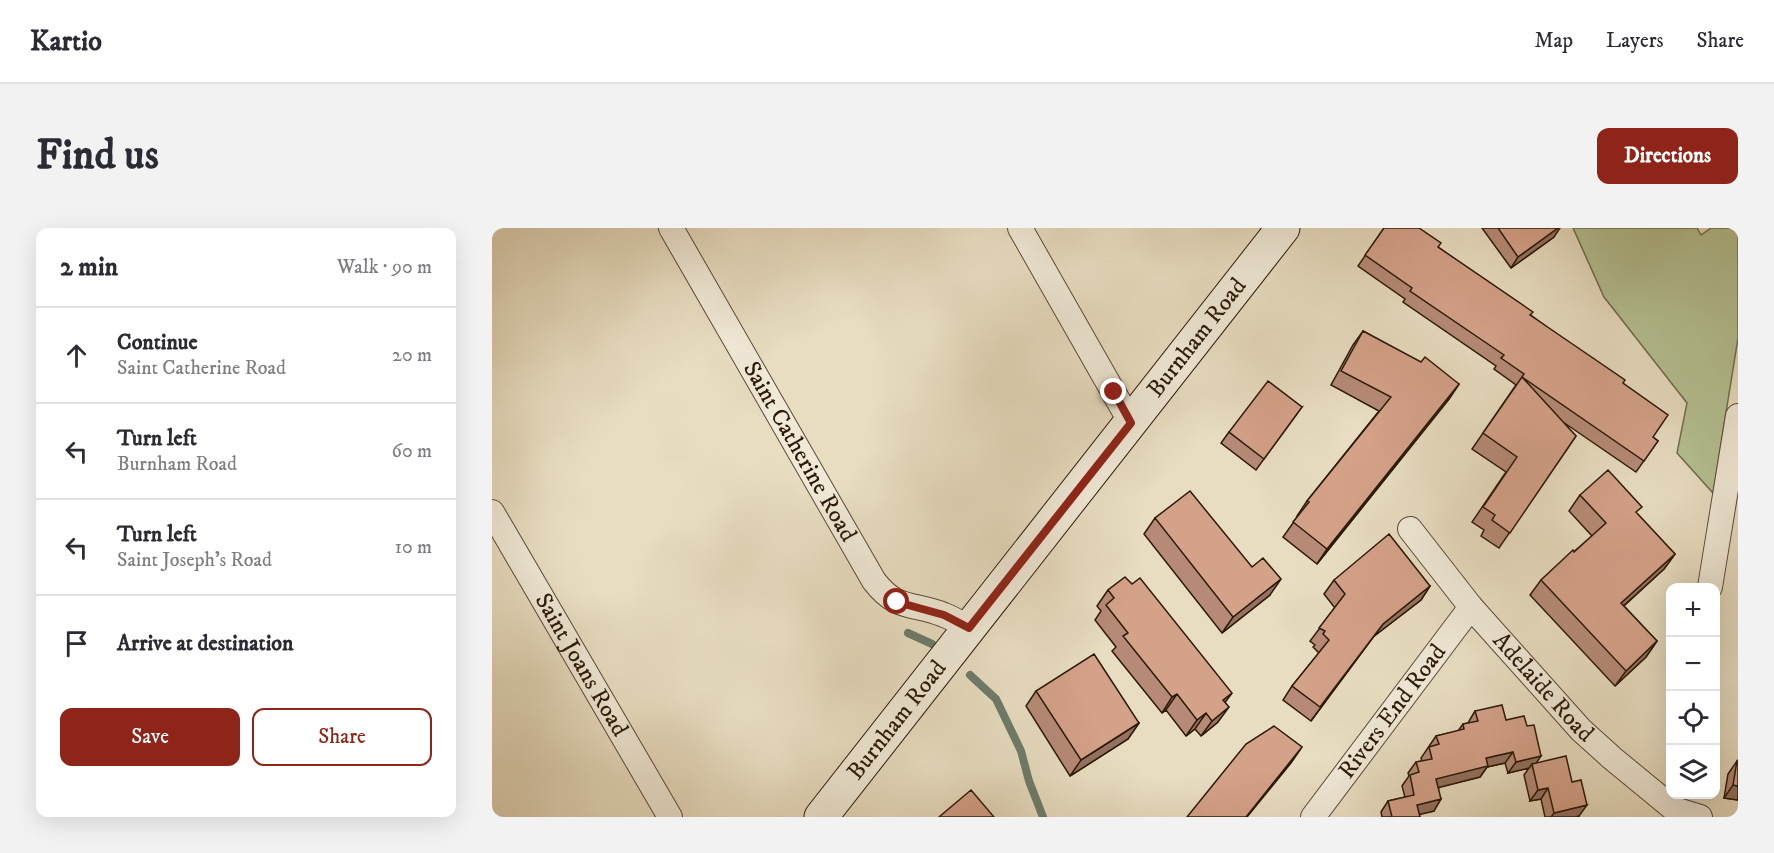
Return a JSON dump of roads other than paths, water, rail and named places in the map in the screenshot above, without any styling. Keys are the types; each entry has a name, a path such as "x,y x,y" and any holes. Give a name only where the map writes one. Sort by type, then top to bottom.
{"street":[{"name":"Saint Catherine Road","path":"671,228 874,581 884,594 897,602 944,615 952,651"},
{"path":"1020,228 1131,423"},
{"name":"Burnham Road","path":"821,817 1283,228"},
{"path":"1711,583 1738,416"},
{"name":"Saint Joans Road","path":"492,512 670,817"},
{"name":"Adelaide Road","path":"1410,529 1471,607 1581,730 1612,758 1700,817"},
{"name":"Rivers End Road","path":"1313,817 1471,607"}],"waterway":[{"path":"908,633 932,644"},
{"path":"970,675 996,699 1021,751 1029,781 1043,817"}]}
